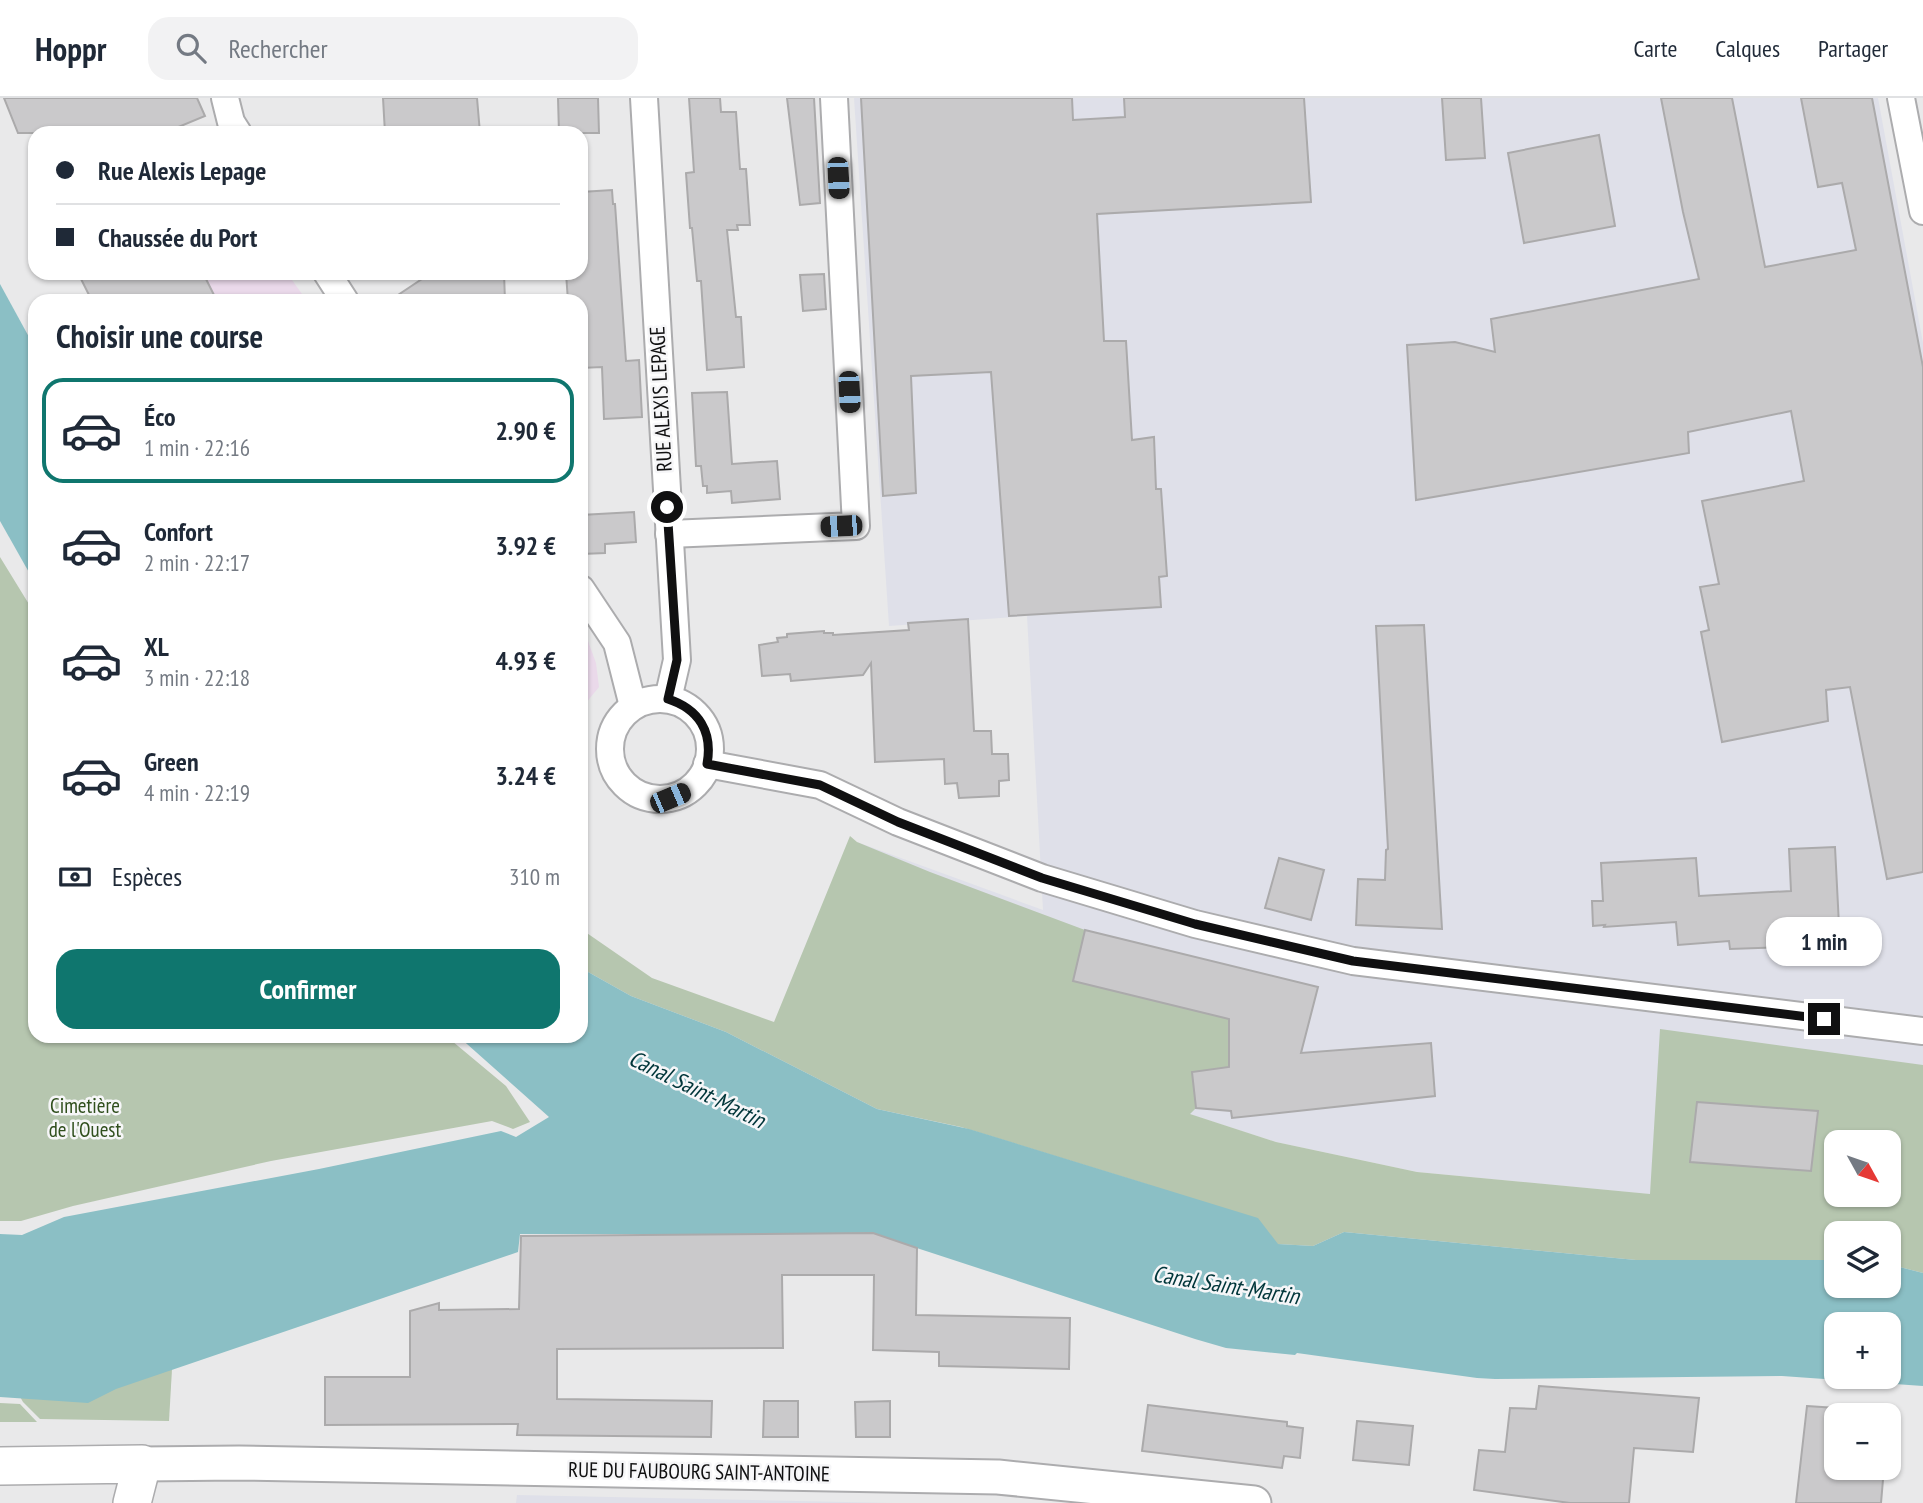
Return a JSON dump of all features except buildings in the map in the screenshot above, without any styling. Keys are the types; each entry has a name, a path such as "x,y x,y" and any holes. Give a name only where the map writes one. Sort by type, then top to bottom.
{"main road":[{"path":"0,1466 142,1464 132,1503"}],"street":[{"path":"225,98 234,126"},
{"name":"RUE ALEXIS LEPAGE","path":"644,98 677,660 668,699"},
{"path":"669,534 856,526 834,98"},
{"path":"1901,98 1923,211"},
{"path":"588,600 617,643 633,706"},
{"path":"656,699 668,699 682,704 702,722 710,750 707,764 699,779 687,791 670,798 653,799 636,793 622,783 613,768 610,750 612,733 620,718 633,706 656,699"},
{"path":"707,764 820,785 898,822 1042,878 1195,924 1353,961 1923,1031"},
{"name":"RUE DU FAUBOURG SAINT-ANTOINE","path":"142,1464 298,1464 998,1477 1254,1503"}],"shaded area":[{"path":"854,98 1878,98 1923,343 1923,1220 1417,1172 1276,1142 1189,1114 857,842 1043,910 1027,616 889,626"},
{"path":"82,280 292,280 302,294 88,294"},
{"path":"588,641 596,663 599,687 588,700"},
{"path":"517,1495 893,1503 516,1503"}],"green space":[{"name":"Cimetière de l'Ouest","path":"0,557 28,603 28,1043 454,1043 506,1086 530,1122 513,1129 492,1121 271,1161 73,1206 21,1221 0,1221"},
{"path":"850,836 857,842 930,872 1085,930 1073,981 1229,1019 1229,1067 1192,1072 1196,1108 1190,1114 1276,1142 1417,1172 1650,1194 1660,1029 1923,1065 1923,1273 1901,1267 1901,1221 1824,1221 1824,1260 1636,1260 1344,1232 1313,1246 1277,1244 1149,1185 961,1127 877,1109 726,1032 631,996 588,972 588,934 652,978 774,1022"},
{"path":"173,1352 169,1421 40,1419 23,1402 0,1361 0,1357"},
{"path":"0,1403 20,1404 37,1422 0,1422"}],"water":[{"path":"0,284 28,335 28,571 0,521"},
{"name":"Canal Saint-Martin","path":"588,972 631,996 726,1032 877,1109 969,1129 1258,1218 1278,1244 1313,1246 1344,1232 1636,1260 1824,1260 1824,1298 1901,1298 1901,1267 1923,1273 1923,1386 1901,1384 1901,1312 1824,1312 1824,1379 1782,1376 1477,1378 1297,1353 1295,1355 1226,1348 874,1234 520,1234 518,1252 116,1389 88,1403 0,1397 0,1234 22,1235 64,1217 319,1169 501,1131 516,1137 549,1117 466,1043 588,1043"}],"route":[{"path":"667,507 677,660 668,699 682,704 702,722 710,750 707,764 820,785 898,822 1042,878 1195,924 1353,961 1824,1019"}]}
